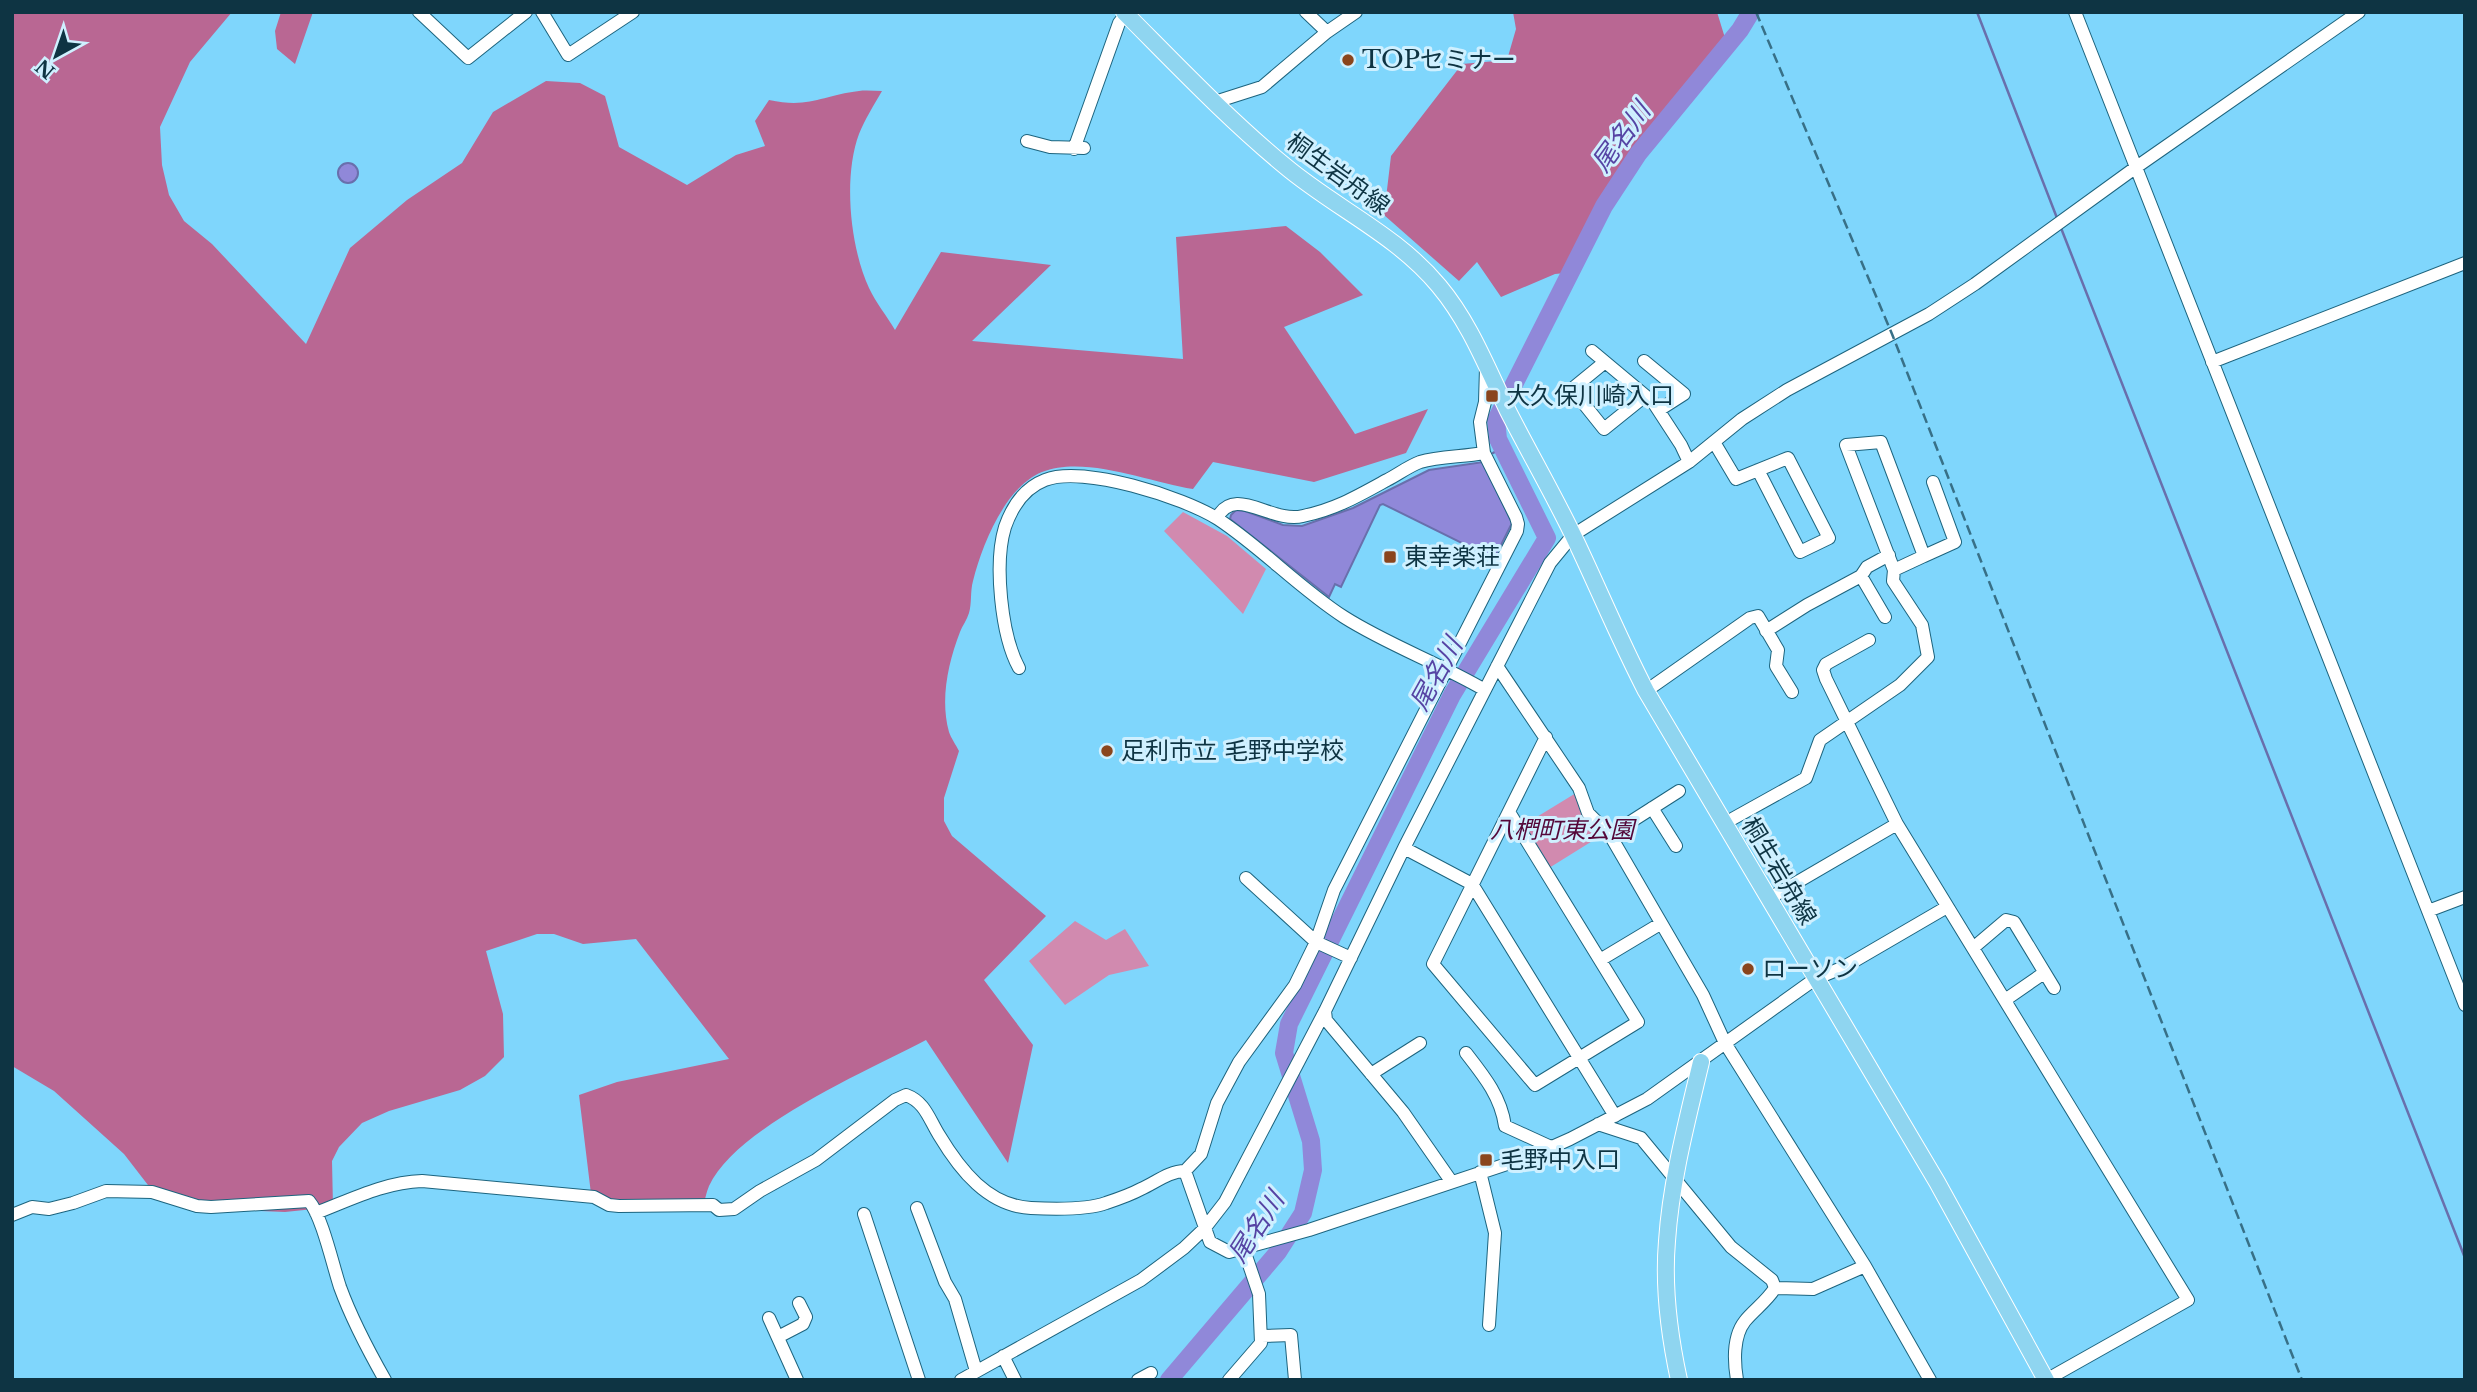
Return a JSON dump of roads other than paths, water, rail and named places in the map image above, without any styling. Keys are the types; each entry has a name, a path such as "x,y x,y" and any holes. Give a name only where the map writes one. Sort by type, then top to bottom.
{"main road":[{"name":"桐生岩舟線","path":"1125,13 1283,165 1380,233 1419,264 1438,284 1465,321 1573,535 1609,618 1646,691 1937,1181 2046,1380"},
{"path":"1679,1380 1670,1331 1667,1241 1675,1180 1701,1062"}],"street":[{"path":"419,12 468,58 526,12"},
{"path":"542,12 568,55 634,12"},
{"path":"1306,12 1327,32"},
{"path":"1215,102 1262,87 1327,32 1356,12"},
{"path":"2075,12 2465,1004"},
{"path":"961,1380 1141,1280 1184,1248 1204,1229 1225,1202 1325,1011 1345,956 1404,848 1550,563 1573,535 1689,462 1742,419 1787,390 1929,314 2359,12"},
{"path":"1027,141 1050,147 1079,149 1119,23 1125,13"},
{"path":"2211,362 2465,263"},
{"path":"1591,351 1659,410 1689,462"},
{"path":"1644,360 1684,394 1659,410"},
{"path":"1605,362 1572,389 1604,429 1645,396"},
{"path":"316,1213 370,1192 410,1181 594,1197 609,1205 619,1206 713,1205 726,1211 734,1209 760,1191 816,1160 895,1100 906,1095 915,1099 925,1109 939,1136 981,1189 1013,1206 1054,1208 1103,1205 1177,1171 1185,1171 1201,1154 1217,1103 1239,1062 1295,985 1318,943 1334,890 1451,673 1517,531 1518,524 1483,453 1480,422 1485,402 1486,364"},
{"path":"1714,442 1736,479 1788,457 1829,538 1800,552 1758,470"},
{"path":"1725,823 1806,778 1820,740 1900,685 1928,657 1922,625 1893,581 1895,570 1846,445 1881,442 1924,556"},
{"path":"1217,518 1221,510 1230,503 1242,503 1280,517 1300,517 1339,507 1420,462 1483,453"},
{"path":"1019,668 1007,643 1000,571 1005,528 1022,495 1035,485 1061,476 1105,479 1185,503 1217,518 1336,612 1485,690"},
{"path":"1895,570 1955,542 1933,482"},
{"path":"1766,631 1860,576 1867,567 1889,555"},
{"path":"1860,576 1885,617"},
{"path":"1646,691 1758,615 1777,650 1776,666 1793,692"},
{"path":"1869,640 1826,664 1823,670 1826,679 1897,824 2188,1300 2046,1380"},
{"path":"1497,666 1579,788 1588,813 1610,835 1703,995 1725,1043 1865,1266 1930,1380"},
{"path":"1509,811 1638,1022 1535,1085 1433,964 1472,884 1546,737"},
{"path":"1610,835 1679,791"},
{"path":"1652,808 1676,846"},
{"path":"1770,898 1897,824"},
{"path":"1404,848 1472,884 1615,1116"},
{"path":"1246,878 1318,943 1345,956"},
{"path":"2428,911 2465,897"},
{"path":"1185,1171 1210,1242 1220,1250 1229,1252 1309,1230 1480,1172 1551,1147 1647,1099 1815,979 1844,967 1947,907"},
{"path":"1973,948 2006,920 2014,922 2054,988"},
{"path":"1600,960 1660,924"},
{"path":"2005,1000 2044,973"},
{"path":"1325,1011 1326,1020 1403,1112 1451,1181"},
{"path":"1371,1073 1420,1043"},
{"path":"1466,1053 1489,1081 1503,1110 1505,1126 1551,1147"},
{"path":"1598,1124 1641,1138 1731,1247 1772,1280 1775,1288"},
{"path":"1480,1172 1495,1233 1489,1325"},
{"path":"12,1215 32,1207 49,1209 73,1203 106,1191 152,1192 197,1206 211,1207 309,1201 316,1213 341,1289 364,1344 385,1380"},
{"path":"917,1208 945,1282 955,1299 976,1371"},
{"path":"864,1214 919,1380"},
{"path":"1229,1380 1240,1374 1261,1343 1259,1294 1244,1250"},
{"path":"1737,1380 1736,1353 1740,1330 1743,1323 1775,1288 1813,1289 1865,1266"},
{"path":"778,1338 803,1324 806,1317 799,1303"},
{"path":"769,1318 797,1380"},
{"path":"1261,1336 1291,1335 1295,1380"},
{"path":"1003,1356 1014,1380"},
{"path":"1138,1380 1151,1373"}],"waterway":[{"name":"尾名川","path":"1169,1380 1278,1252 1303,1213 1313,1170 1311,1141 1284,1053 1289,1024 1452,695 1547,538 1498,439 1496,420 1604,206 1638,154 1740,30 1751,12"},
{"path":"1977,12 2057,218"},
{"path":"2061,228 2465,1258"},
{"path":"1493,453 1502,448"}],"railway":[{"path":"1756,12 1892,334 2302,1380"}],"place":[{"name":"TOPセミナー","path":"1348,60"},
{"name":"大久保川崎入口","path":"1492,396"},
{"name":"東幸楽荘","path":"1390,557"},
{"name":"足利市立 毛野中学校","path":"1107,751"},
{"name":"ローソン","path":"1748,969"},
{"name":"毛野中入口","path":"1486,1160"}],"park label":[{"name":"八椚町東公園","path":"1562,830"}]}
